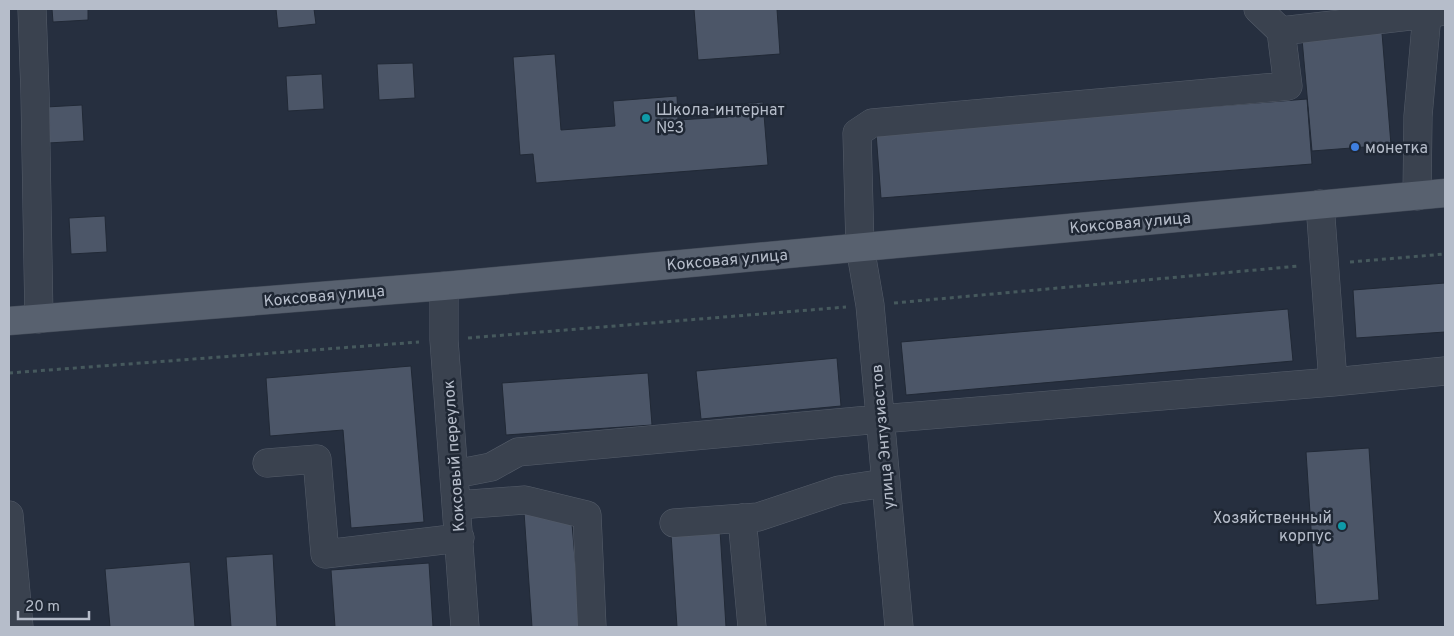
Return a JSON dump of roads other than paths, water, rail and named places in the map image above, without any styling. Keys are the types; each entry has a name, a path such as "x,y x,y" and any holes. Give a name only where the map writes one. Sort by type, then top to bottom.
{"main road":[{"name":"Коксовая улица","path":"9,321 444,286 1445,193"}],"street":[{"path":"32,9 36,93 39,319"},
{"path":"1258,9 1281,31 1436,13 1418,116 1417,196"},
{"name":"улица Энтузиастов","path":"899,627 870,305 860,247 857,133 872,123 1288,86 1281,31"},
{"path":"1320,204 1333,382"},
{"name":"Коксовый переулок","path":"444,286 444,340 460,538 465,627"},
{"path":"455,474 491,467 518,452 1445,371"},
{"path":"267,463 317,460 325,554 460,538"},
{"path":"674,523 758,517 839,490 885,482"},
{"path":"457,505 525,500 587,515 592,627"},
{"path":"9,515 19,627"},
{"path":"742,518 752,627"}],"place":[{"name":"Школа-интернат №3","path":"646,118"},
{"name":"монетка","path":"1355,147"},
{"name":"Хозяйственный корпус","path":"1342,526"}]}
